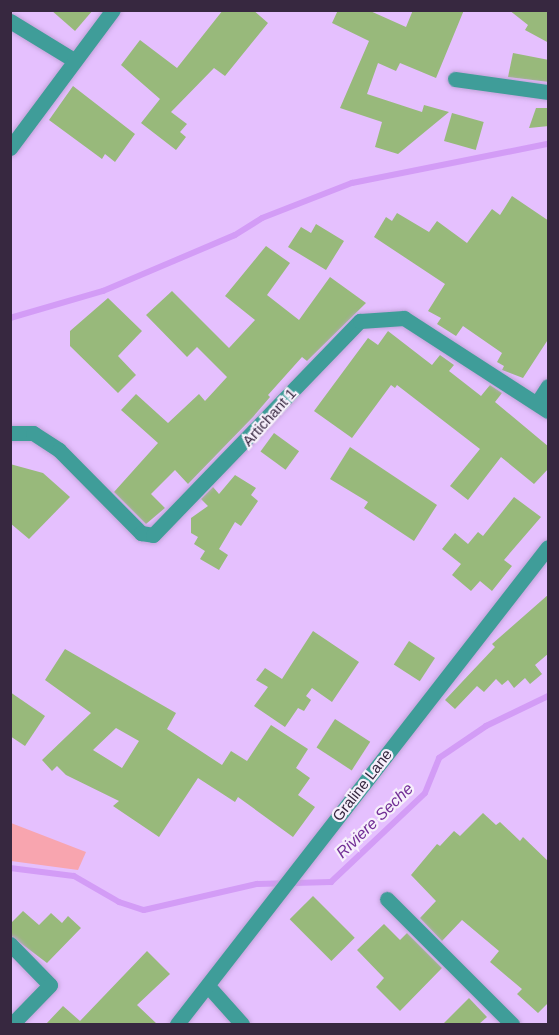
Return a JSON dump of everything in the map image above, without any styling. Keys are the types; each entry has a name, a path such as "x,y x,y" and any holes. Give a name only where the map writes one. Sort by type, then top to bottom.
{"street":[{"path":"10,148 113,10"},
{"path":"10,21 75,60"},
{"path":"455,79 549,92"},
{"name":"Artichant 1","path":"10,433 33,433 59,450 141,533 153,535 360,321 404,318 543,407"},
{"path":"543,407 549,386"},
{"name":"Graline Lane","path":"177,1024 549,547"},
{"path":"387,899 512,1024"},
{"path":"10,944 50,985 12,1024"},
{"path":"208,986 242,1024"}],"shaded area":[{"path":"11,823 86,852 78,870 11,861"}],"building":[{"path":"51,10 93,10 75,31"},
{"path":"223,10 253,10 268,23 225,76 214,68 171,112 187,124 180,132 186,137 176,150 141,123 160,99 121,65 140,40 177,68"},
{"path":"338,10 368,10 406,27 413,10 464,10 436,78 400,63 396,71 378,63 367,94 422,112 424,105 449,112 398,154 375,147 382,122 340,108 369,41 332,23"},
{"path":"509,10 549,10 549,43 525,30 528,25"},
{"path":"513,53 549,60 549,82 508,77"},
{"path":"73,86 135,134 115,162 105,154 102,159 49,120"},
{"path":"536,108 549,108 549,126 529,128"},
{"path":"452,113 484,122 476,150 444,141"},
{"path":"512,196 549,221 549,338 523,378 502,370 504,366 497,362 502,353 463,326 456,336 437,324 441,318 428,311 445,284 374,237 386,217 392,221 397,213 429,232 437,221 467,243 492,209 500,215"},
{"path":"316,224 344,241 326,270 288,247 301,227 311,233"},
{"path":"266,246 290,263 267,295 299,320 330,277 366,303 307,361 302,357 268,395 270,397 253,417 188,484 175,470 151,494 165,508 146,524 114,492 158,443 121,410 136,394 168,423 199,394 205,401 227,377 197,347 187,357 146,315 172,291 229,348 255,320 225,296"},
{"path":"108,298 142,331 118,356 136,375 118,393 70,346 70,331"},
{"path":"388,331 432,365 440,355 454,365 449,371 481,396 490,385 502,393 495,402 549,447 549,468 534,484 501,457 468,500 450,486 480,449 397,385 395,388 391,385 352,438 314,411 368,338 378,345"},
{"path":"274,433 299,451 286,470 260,452"},
{"path":"350,447 437,505 414,541 364,508 368,502 330,479"},
{"path":"10,464 43,473 70,497 29,539 10,523"},
{"path":"235,475 256,488 251,495 258,501 241,526 235,522 219,549 228,555 219,570 200,559 205,551 194,544 198,537 191,533 191,518 208,506 201,499 213,487 219,494"},
{"path":"514,497 541,517 504,560 512,566 492,591 480,581 471,591 452,575 461,564 442,549 455,533 468,544 478,532 483,536"},
{"path":"549,594 549,653 535,665 542,674 530,684 525,678 514,688 508,680 502,685 496,679 484,692 477,686 455,709 445,700 495,647 492,644"},
{"path":"313,631 359,662 332,702 312,688 306,696 311,700 304,711 298,708 285,727 254,706 268,687 256,680 265,668 282,679"},
{"path":"409,641 435,658 420,681 394,664"},
{"path":"65,649 176,713 167,729 222,765 231,751 247,761 271,725 308,749 296,768 310,778 298,795 315,807 293,837 238,797 235,802 198,778 159,837 113,806 119,801 66,775 57,766 52,771 42,760 91,713 45,680","holes":["116,728 139,741 122,768 93,750"]},
{"path":"10,692 45,716 25,746 10,736"},
{"path":"335,719 370,742 352,770 316,748"},
{"path":"483,813 496,825 500,822 520,841 523,837 549,862 549,1002 538,1013 517,994 522,989 490,962 499,951 462,920 442,941 420,918 436,901 411,875 437,844 440,846 454,831 460,836"},
{"path":"313,896 355,938 331,961 290,919"},
{"path":"23,911 39,925 51,913 62,923 68,916 81,928 47,963 10,935 10,924"},
{"path":"384,924 400,940 407,933 442,968 400,1011 376,987 384,978 357,950"},
{"path":"147,951 170,974 137,1005 157,1024 46,1024 63,1006 80,1021"},
{"path":"469,998 487,1017 479,1024 443,1024"}],"waterway":[{"path":"10,318 103,291 235,235 262,218 352,183 548,144"},
{"name":"Riviere Seche","path":"10,868 74,876 119,902 144,910 257,884 331,882 425,793 439,758 486,726 548,696"}]}
